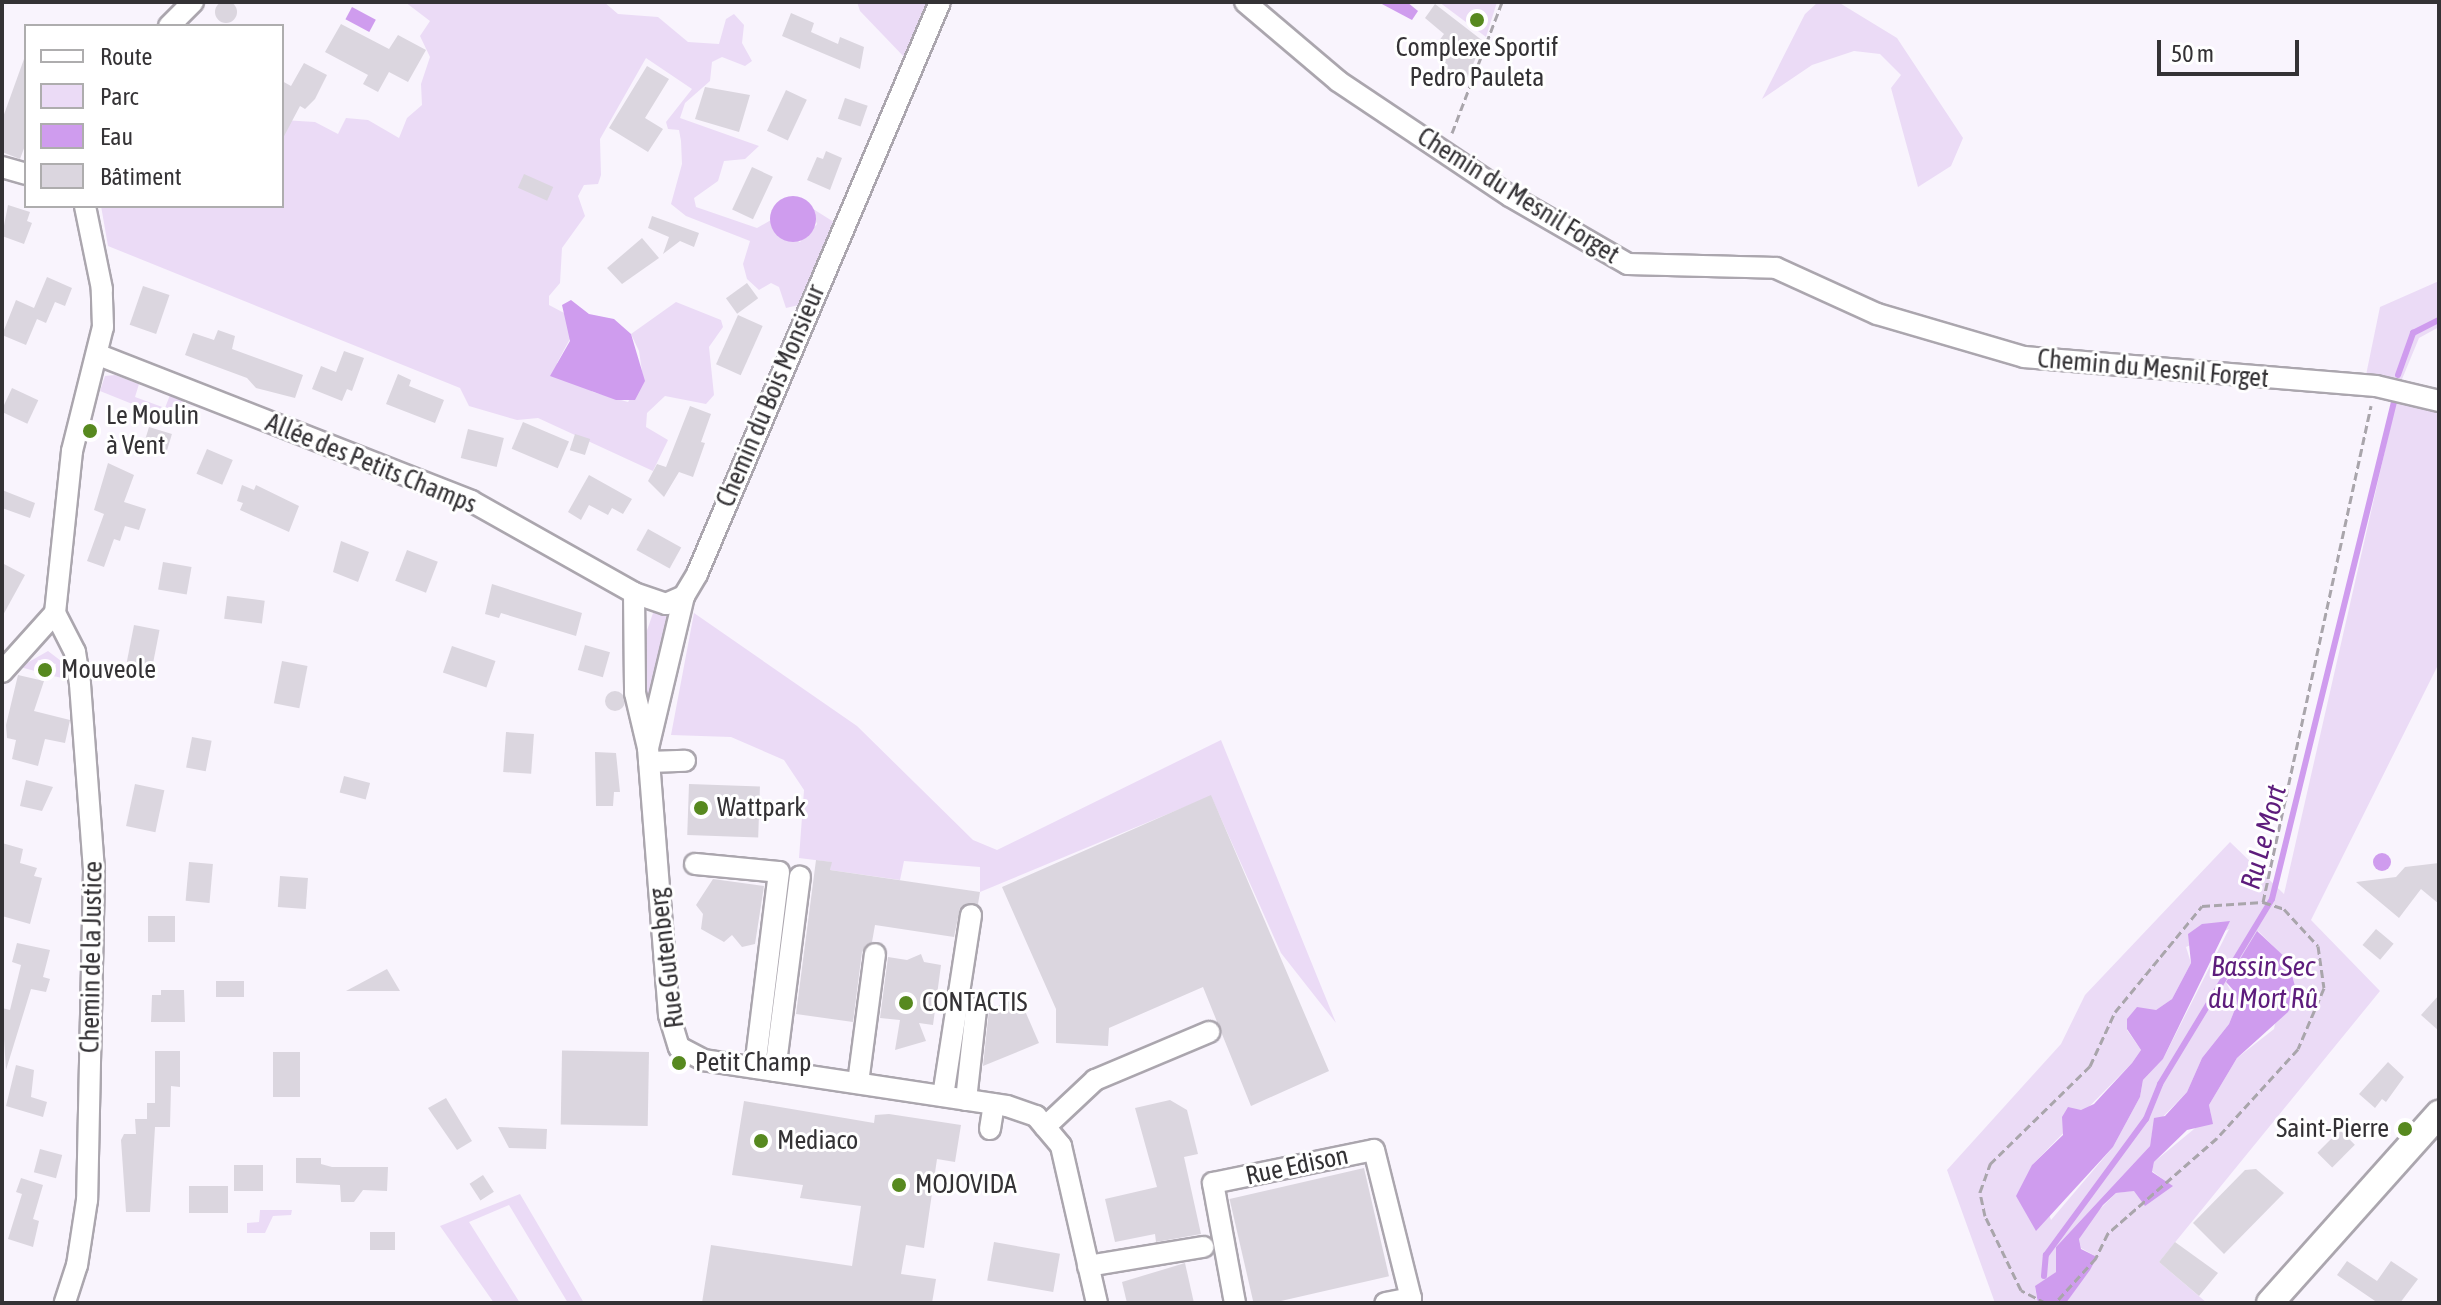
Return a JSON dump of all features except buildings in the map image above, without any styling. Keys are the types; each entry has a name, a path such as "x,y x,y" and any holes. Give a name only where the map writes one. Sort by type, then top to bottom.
{"main road":[{"path":"2270,1303 2439,1114"}],"street":[{"path":"171,24 193,2"},
{"name":"Chemin du Bois Monsieur","path":"684,596 697,574 940,2"},
{"name":"Chemin du Mesnil Forget","path":"1245,2 1338,81 1445,152 1628,264 1647,269 1776,268 1877,314 2024,357 2376,386 2439,401"},
{"path":"2,167 24,173"},
{"path":"2,672 55,613 72,451 99,355 104,305 85,208"},
{"name":"Allée des Petits Champs","path":"99,355 471,501 634,593"},
{"path":"684,596 666,604 634,593 635,693 648,755 685,761"},
{"name":"Rue Gutenberg","path":"684,596 648,755 669,1015 679,1047 718,1072 765,1069 808,1085 858,1083 994,1104 1036,1116 1045,1127"},
{"name":"Chemin de la Justice","path":"55,613 75,652 80,684 94,871 87,1200 80,1253 65,1303"},
{"path":"695,864 779,872 765,1069"},
{"path":"765,1069 800,877"},
{"path":"943,1096 971,915"},
{"path":"858,1083 875,954"},
{"path":"966,1100 976,1009"},
{"path":"1097,1303 1061,1146 1045,1127 1095,1080 1209,1032"},
{"path":"990,1129 994,1104"},
{"name":"Rue Edison","path":"1235,1303 1213,1183 1374,1150 1411,1298 1385,1303"},
{"path":"1088,1266 1203,1247"}],"path":[{"path":"1445,152 1502,2"},
{"path":"2263,902 2376,386"},
{"path":"2046,1303 2021,1290 1985,1216 1980,1192 1990,1164 2090,1066 2115,1012 2202,906 2263,902 2284,909 2318,946 2324,988 2298,1049 2217,1138 2108,1233 2096,1258 2055,1303"}],"green space":[{"path":"405,2 604,2 618,14 658,17 688,42 719,44 726,19 734,14 744,25 742,43 752,61 745,66 722,57 712,62 710,81 685,103 680,118 759,146 745,159 724,161 718,181 694,198 696,207 757,228 771,220 776,230 800,242 817,224 810,207 837,224 803,304 786,308 779,287 771,283 759,290 747,279 743,264 750,241 686,216 671,204 682,164 681,141 679,130 668,129 666,122 692,89 646,58 600,139 601,175 598,184 584,185 578,196 585,216 562,248 560,283 549,296 549,305 566,314 571,337 557,363 593,392 628,402 643,378 639,351 631,334 676,302 721,320 723,327 709,347 714,395 706,404 665,396 647,413 646,427 668,440 653,471 538,418 517,420 469,406 460,388 108,246 101,208 284,208 284,120 315,122 338,134 346,118 368,120 399,138 407,118 422,105 421,84 430,57 420,36 430,21"},
{"path":"857,2 933,2 907,60 860,11"},
{"name":"Complexe Sportif Pedro Pauleta","path":"1439,2 1497,2 1486,37"},
{"path":"1838,2 1897,38 1963,138 1951,166 1918,187 1891,88 1901,75 1880,54 1854,51 1812,65 1762,99 1805,14 1817,3"},
{"path":"2439,281 2439,327 2419,338 2400,384 2366,375 2380,307"},
{"path":"115,375 139,384 135,397 165,408 170,395 184,401 177,422 100,391 105,376"},
{"path":"2396,402 2439,410 2439,663 2311,920 2380,991 2159,1262 2207,1303 2066,1303 2097,1257 2081,1248 2079,1239 2088,1221 2116,1193 2172,1186 2152,1171 2154,1162 2211,1115 2209,1105 2237,1058 2274,1029 2288,961 2258,931 2226,982 2237,1004 2229,1024 2202,1058 2187,1092 2153,1127 2150,1146 2056,1247 2056,1272 2035,1287 2038,1303 1995,1303 1947,1170 2061,1044 2085,995 2230,842 2284,894","holes":["2229,929 2163,1059 2143,1080 2140,1097 2113,1147 2051,1220 2032,1165 2132,1063 2141,1050 2127,1030 2172,999 2191,963 2186,947"]},
{"path":"653,613 671,613 646,717 642,645"},
{"path":"694,613 857,726 973,840 997,850 1221,740 1336,1023 1281,953 1211,796 980,892 980,867 904,861 900,880 830,870 831,862 799,858 804,790 784,760 731,737 671,735"},
{"path":"48,651 65,664 67,679 53,676 56,664 38,660 35,671 20,667"},
{"path":"520,1194 584,1303 568,1303 509,1205 469,1222 520,1303 494,1303 440,1226"},
{"path":"260,1210 292,1210 291,1215 273,1216 265,1233 247,1233 247,1223 259,1222"}],"water":[{"path":"1407,2 1418,11 1412,20 1380,3"},
{"path":"352,7 376,20 369,32 345,19"},
{"path":"793,196 809,203 816,219 809,235 793,242 777,235 770,219 777,203"},
{"path":"571,300 589,314 614,319 631,334 645,381 635,400 616,400 550,376 570,341 562,305"},
{"path":"2382,853 2391,862 2382,871 2373,862"},
{"name":"Bassin Sec du Mort Rû","path":"2230,921 2163,1059 2143,1080 2140,1097 2113,1147 2036,1231 2016,1196 2032,1165 2063,1135 2062,1117 2068,1107 2081,1110 2094,1104 2132,1063 2141,1050 2127,1029 2127,1019 2137,1007 2156,1010 2172,999 2191,963 2188,934 2202,924"},
{"name":"Bassin Sec du Mort Rû","path":"2257,931 2288,960 2297,994 2288,1012 2237,1058 2209,1105 2213,1124 2187,1130 2154,1162 2152,1172 2173,1186 2145,1206 2134,1191 2116,1193 2103,1205 2079,1239 2081,1249 2097,1257 2090,1270 2066,1303 2038,1303 2035,1286 2056,1272 2056,1247 2150,1146 2154,1118 2165,1116 2187,1092 2202,1058 2229,1024 2237,1004 2236,993 2226,982"}],"waterway":[{"name":"Ru Le Mort","path":"2398,375 2413,333 2439,320"},
{"name":"Ru Le Mort","path":"2044,1276 2046,1255 2146,1119 2160,1084 2272,899 2394,402"}],"place":[{"name":"Complexe Sportif Pedro Pauleta","path":"1477,20"},
{"name":"Le Moulin à Vent","path":"90,431"},
{"name":"Mouveole","path":"45,670"},
{"name":"Wattpark","path":"701,808"},
{"name":"CONTACTIS","path":"906,1003"},
{"name":"Petit Champ","path":"679,1063"},
{"name":"Saint-Pierre","path":"2405,1129"},
{"name":"Mediaco","path":"761,1141"},
{"name":"MOJOVIDA","path":"899,1185"}]}
